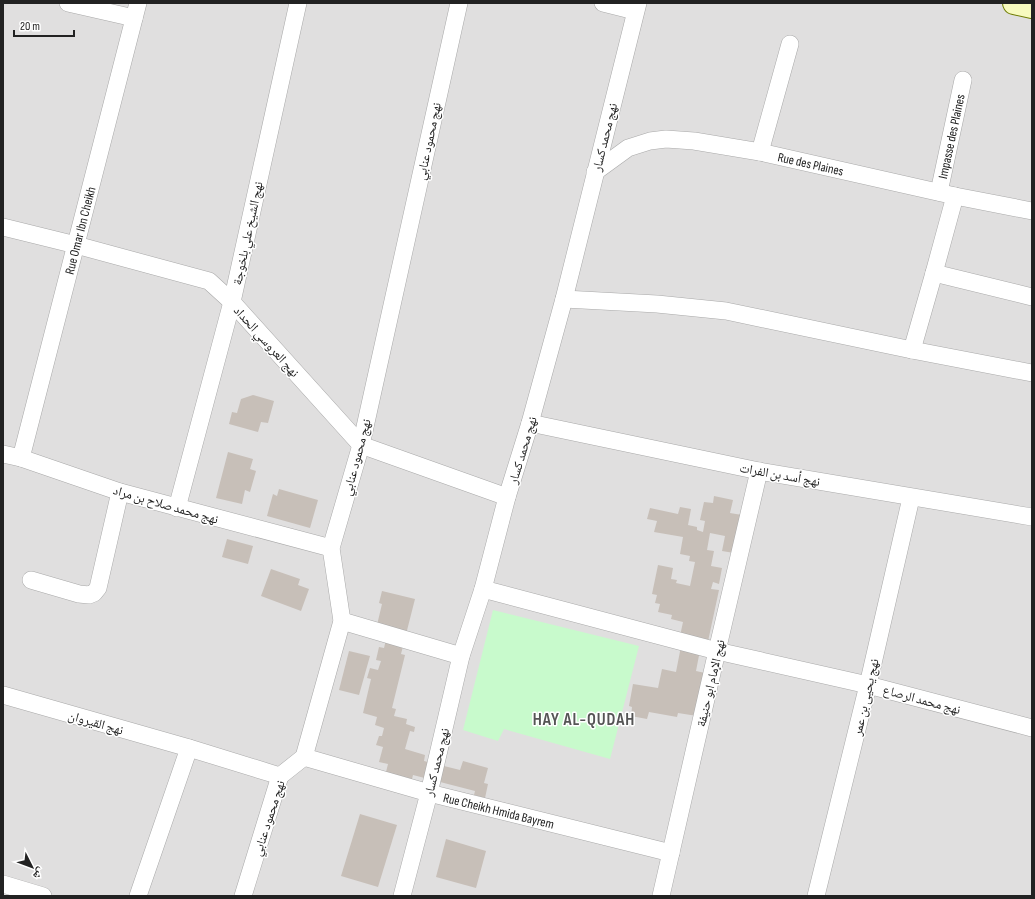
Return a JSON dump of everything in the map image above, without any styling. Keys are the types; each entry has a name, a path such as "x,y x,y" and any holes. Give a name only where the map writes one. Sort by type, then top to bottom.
{"street":[{"path":"68,3 136,10"},
{"name":"نهج الشيخ علي بلخوجة","path":"177,508 232,302 298,3"},
{"name":"نهج محمود عنابي","path":"244,896 280,776 304,756 342,621 331,548 361,445 459,3"},
{"path":"603,3 636,7"},
{"path":"1014,3 1032,7"},
{"name":"نهج محمد كسار","path":"402,896 429,794 461,656 483,589 507,497 530,423 564,299 636,7"},
{"name":"Rue Omar Ibn Cheikh","path":"21,458 136,10"},
{"path":"760,152 790,44"},
{"name":"Impasse des Plaines","path":"912,350 934,273 963,80"},
{"name":"Rue des Plaines","path":"595,172 628,148 666,139 694,141 760,152 947,194 1032,211"},
{"name":"نهج العروسي الحداد","path":"3,227 209,281 232,302 361,445 507,497"},
{"path":"934,273 1032,297"},
{"path":"564,299 657,304 726,311 912,350 1032,373"},
{"name":"نهج أسد بن الفرات","path":"530,423 759,471 911,498 1032,517"},
{"name":"نهج محمد صلاح بن مراد","path":"3,454 21,458 120,492 331,548"},
{"name":"نهج الإمام ابو حنيفة","path":"662,896 759,471"},
{"path":"31,580 79,594 89,595 94,593 98,588 120,492"},
{"name":"نهج يحيى بن عمر","path":"816,896 868,685 911,498"},
{"name":"نهج محمد الرصاع","path":"483,589 717,651 868,685 1032,728"},
{"path":"342,621 461,656"},
{"name":"نهج القيروان","path":"3,695 189,748 280,776"},
{"path":"138,896 189,748"},
{"name":"Rue Cheikh Hmida Bayrem","path":"304,756 429,794 671,853"},
{"path":"3,884 43,896"}],"shaded area":[{"path":"3,3 1032,3 1032,896 3,896"}],"green space":[{"path":"493,610 639,646 610,759 504,729 498,741 463,730"}],"building":[{"path":"253,395 274,401 268,423 261,422 258,432 229,424 232,412 237,413 241,399"},
{"path":"228,452 253,459 250,469 256,471 250,492 245,490 242,504 216,498"},
{"path":"279,489 318,500 310,528 267,516 273,494 277,496"},
{"path":"714,496 733,500 730,513 742,515 734,553 722,551 725,536 710,533 707,550 714,551 711,566 722,568 719,584 713,582 711,589 719,590 707,646 701,645 696,671 705,673 697,716 678,713 677,717 649,712 647,719 631,716 632,707 629,706 633,684 658,688 662,669 676,672 683,636 680,636 683,622 671,619 672,615 658,612 660,604 655,603 657,595 652,594 658,565 673,568 671,579 677,580 676,583 690,586 695,562 689,561 690,556 680,554 683,537 654,532 657,521 647,519 650,508 678,514 680,507 691,509 688,525 697,527 697,530 703,532 705,521 700,520 704,502 713,503"},
{"path":"227,539 253,546 248,564 222,557"},
{"path":"271,569 300,579 298,585 309,589 301,611 261,596"},
{"path":"382,591 415,599 401,654 405,655 392,708 396,709 394,716 407,719 406,724 415,727 414,732 410,731 405,749 425,755 424,761 460,770 463,761 488,768 484,783 488,784 485,798 474,795 475,791 413,775 412,779 386,772 388,764 379,762 383,747 376,745 379,736 382,736 384,728 375,725 377,717 363,713 371,679 367,678 370,668 378,670 381,661 376,660 379,647 384,648 389,627 377,625 382,604 379,603"},
{"path":"349,651 370,656 359,695 339,690"},
{"path":"360,814 397,825 378,887 341,876"},
{"path":"446,839 486,851 476,888 436,877"}],"district":[{"name":"HAY AL-QUDAH","path":"584,719"}]}
